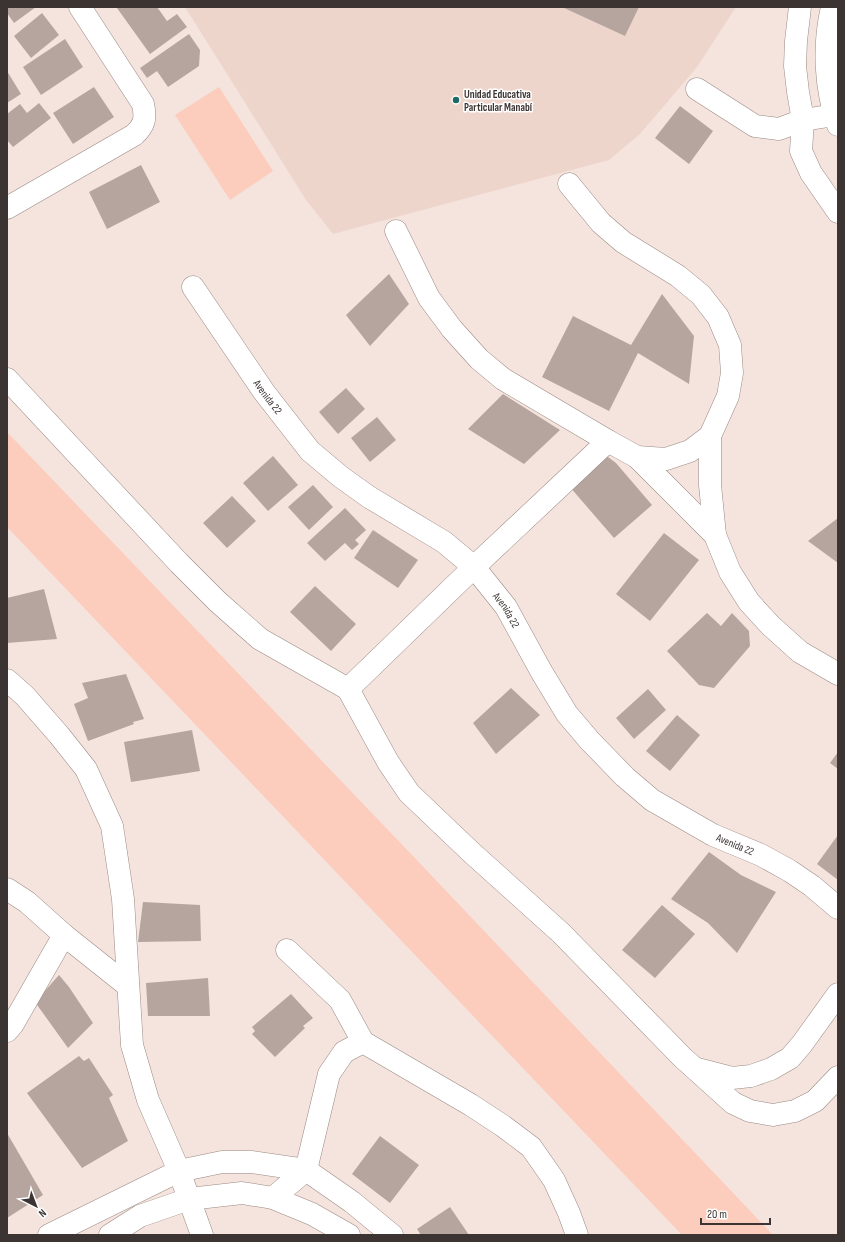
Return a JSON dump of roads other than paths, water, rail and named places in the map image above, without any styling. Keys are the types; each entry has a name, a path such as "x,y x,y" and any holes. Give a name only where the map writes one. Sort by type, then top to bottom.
{"street":[{"path":"9,203 134,135 144,122 145,114 143,104 80,7"},
{"path":"800,7 795,66 803,120 801,151 811,173 838,212"},
{"path":"698,89 755,126 779,129 803,120 836,120 829,90 826,68 827,41 832,7"},
{"path":"569,184 601,223 623,242 678,276 700,295 718,317 730,345 732,373 728,396 710,436 710,485 715,535 730,572 749,602 770,625 800,652 838,674"},
{"path":"396,231 429,298 452,329 479,359 503,379 637,457 715,535"},
{"name":"Avenida 22","path":"193,287 264,392 310,451 341,477 369,497 444,542 474,567 506,607 541,671 567,714 590,741 625,777 652,800 713,836 761,855 790,870 838,908"},
{"path":"7,379 179,563 218,602 260,639 348,689 388,762 409,793 472,853 562,933 695,1069 733,1103 750,1111 774,1115 795,1111 815,1101 838,1077"},
{"path":"637,457 666,459 690,451 710,436"},
{"path":"348,689 474,567 608,441"},
{"path":"7,680 24,696 49,724 86,769 112,826 123,899 132,1045 148,1100 179,1171 202,1235"},
{"path":"7,889 27,902 64,935 128,986"},
{"path":"7,1031 13,1024 64,935"},
{"path":"287,950 340,1000 364,1042 471,1105 531,1147 554,1180 577,1235"},
{"path":"695,1069 732,1078 751,1076 771,1069 790,1058 838,994"},
{"path":"273,1198 306,1170 328,1074 344,1052 364,1042"},
{"path":"51,1235 179,1171 222,1162 251,1162 306,1170 352,1202 392,1235"},
{"path":"110,1235 140,1216 189,1199 242,1193 273,1198 312,1214 349,1235"}],"place":[{"name":"Unidad Educativa Particular Manabí","path":"456,100"}]}
